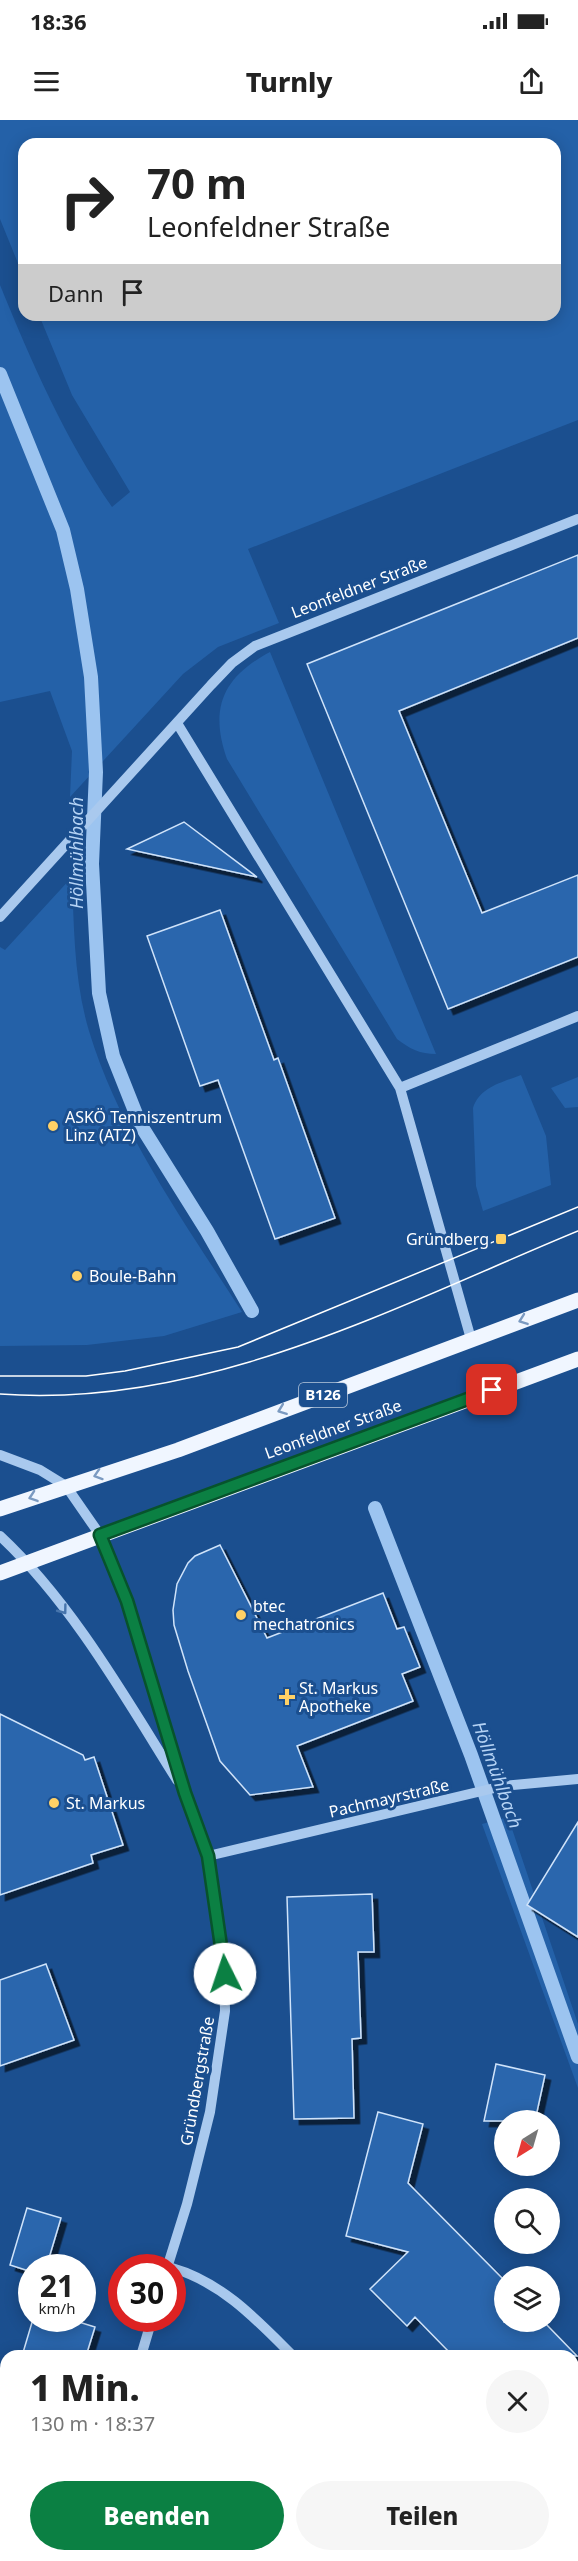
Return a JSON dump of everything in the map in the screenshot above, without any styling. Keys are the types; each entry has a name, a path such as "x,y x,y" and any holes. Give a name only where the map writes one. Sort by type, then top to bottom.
{"main road":[{"name":"B126","path":"0,1509 178,1450 578,1300"},
{"name":"Leonfeldner Straße","path":"0,1573 578,1359"}],"street":[{"name":"Leonfeldner Straße","path":"0,917 56,853 232,663 255,646 578,519"},
{"path":"177,723 400,1088 471,1339"},
{"path":"400,1088 578,1017"},
{"path":"0,1455 40,1470 66,1486 100,1535"},
{"name":"Gründbergstraße","path":"100,1535 127,1601 185,1793 208,1856 224,1956 225,2011 210,2112 174,2254"},
{"path":"0,1536 28,1562"},
{"name":"Gründbergstraße","path":"28,1562 125,1698 185,1793"},
{"name":"Pachmayrstraße","path":"208,1856 503,1786 578,1779"},
{"path":"186,2272 193,2274 249,2312 287,2350"},
{"path":"143,2350 148,2332"}],"shaded area":[{"path":"0,120 578,120 578,420 248,549 279,623 218,647 183,674 70,797 72,751 50,691 0,702 0,285 64,427 112,507 130,492 72,395 41,321 561,321 561,138 18,138 18,263 0,219"},
{"path":"270,652 436,1054 415,1050 397,1039 227,759 220,724 220,709 224,696 231,683 241,672"},
{"name":"ASKÖ Tenniszentrum Linz (ATZ)","path":"72,877 80,993 89,1031 102,1069 136,1141 156,1176 242,1312 164,1336 87,1345 0,1346 0,947 5,950"},
{"path":"521,1075 546,1136 551,1185 483,1211 476,1186 473,1108 486,1090"},
{"path":"578,1077 578,1107 565,1108 551,1088"},
{"path":"508,1817 578,2024 578,2088 482,1824"}],"building":[{"path":"578,555 578,638 399,711 482,913 578,875 578,957 448,1009 307,664"},
{"path":"184,822 257,877 127,849"},
{"path":"220,910 274,1060 278,1058 335,1218 275,1239 218,1080 200,1086 147,936"},
{"path":"220,1545 267,1638 383,1593 397,1629 404,1627 420,1667 402,1674 413,1701 297,1746 313,1787 250,1795 220,1761 188,1671 174,1625 173,1610 177,1584 188,1563 195,1556"},
{"name":"St. Markus","path":"0,1714 83,1755 85,1760 94,1757 123,1845 91,1855 93,1863 0,1895"},
{"path":"578,1822 578,1937 527,1905"},
{"path":"372,1894 374,1952 358,1952 361,2038 352,2039 354,2118 294,2119 287,1897"},
{"path":"46,1964 74,2040 0,2066 0,1980"},
{"path":"496,2064 545,2075 537,2110 494,2110 494,2121 484,2121"},
{"path":"378,2112 423,2124 408,2183 494,2270 494,2332 554,2332 571,2350 447,2350 415,2317 407,2326 370,2289 408,2252 346,2236"},
{"path":"27,2208 61,2218 50,2254 18,2254 18,2268 10,2265"},
{"path":"29,2332 93,2332 88,2350 24,2350"}],"waterway":[{"name":"Höllmühlbach","path":"0,374 63,530 77,589 91,677 96,772 92,864 99,993 113,1056 140,1124 207,1231 252,1311"},
{"name":"Höllmühlbach","path":"375,1508 471,1755 578,2057"}],"tram line":[{"path":"0,1376 86,1376 125,1371 238,1347 578,1207"},
{"path":"0,1394 76,1394 151,1386 224,1369 297,1347 368,1320 578,1231"}],"place":[{"name":"ASKÖ Tenniszentrum Linz (ATZ)","path":"53,1126"},
{"name":"Gründberg","path":"501,1239"},
{"name":"Boule-Bahn","path":"77,1276"},
{"name":"btec mechatronics","path":"241,1615"},
{"name":"St. Markus Apotheke","path":"287,1697"},
{"name":"St. Markus","path":"54,1803"}],"route":[{"path":"225,1974 208,1856 185,1793 127,1601 100,1535 492,1390"}]}
